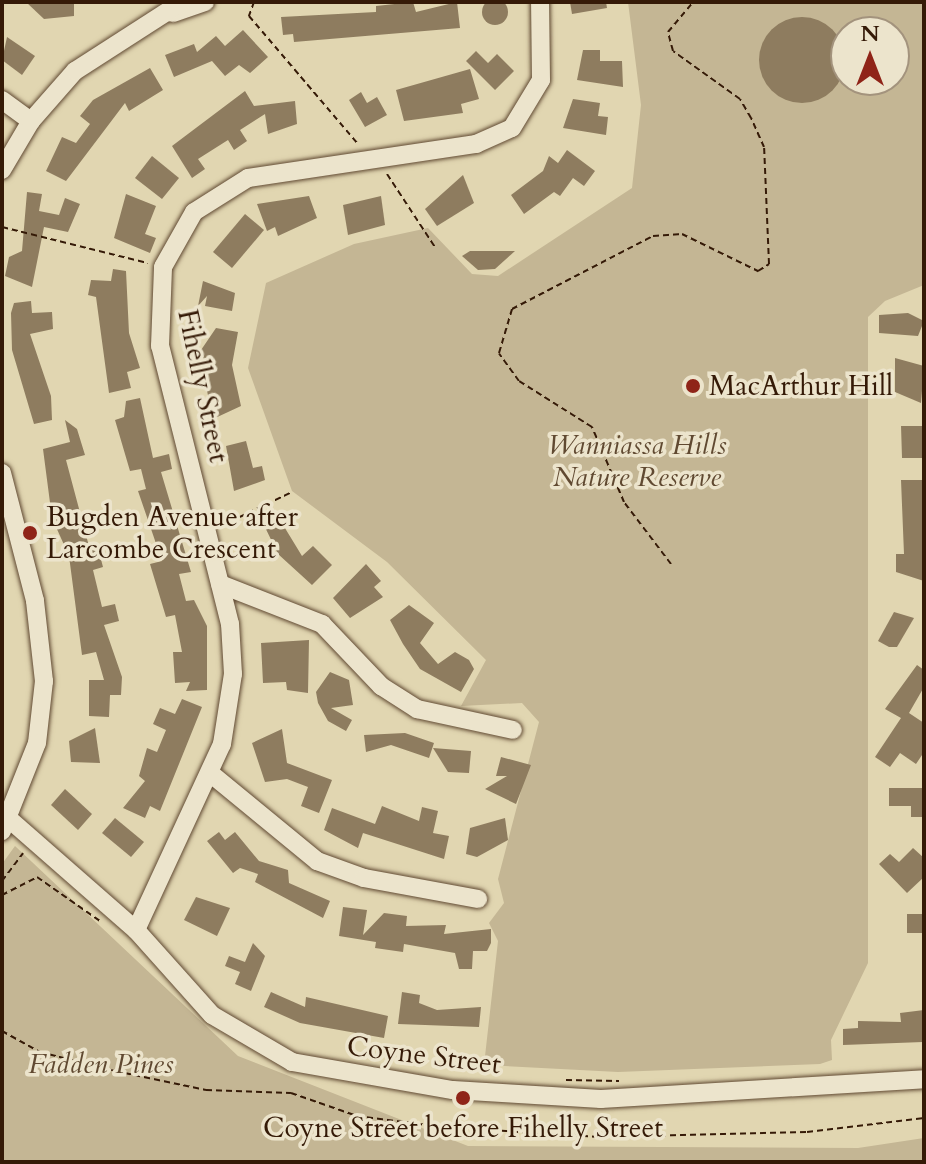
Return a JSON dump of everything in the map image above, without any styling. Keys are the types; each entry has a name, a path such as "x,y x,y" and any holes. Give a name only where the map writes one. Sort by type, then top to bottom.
{"street":[{"path":"2,170 31,121 83,64 182,2"},
{"path":"144,23 205,2"},
{"name":"Fihelly Street","path":"136,930 210,773 232,690 220,584 157,318 163,267 179,234 211,197 248,178 476,144 512,128 541,80 540,2"},
{"path":"2,100 31,121"},
{"path":"2,473 35,601 44,681 37,743 6,825"},
{"path":"220,584 322,624 381,686 417,709 513,730"},
{"path":"210,773 317,861 364,878 478,899"},
{"name":"Coyne Street","path":"6,825 136,930 226,1026 270,1054 313,1068 453,1090 601,1099 924,1079"}],"path":[{"path":"254,2 249,16 363,149 350,152"},
{"path":"671,564 624,502 592,427 519,381 499,353 512,309 653,236 682,234 758,271 769,264 764,147 751,118 740,99 673,51 668,32 693,2"},
{"path":"381,166 435,247"},
{"path":"2,227 150,264"},
{"path":"153,267 158,257"},
{"path":"214,530 292,492"},
{"path":"2,1031 40,1052 115,1071 206,1090 291,1093 357,1116 442,1127 615,1136 807,1132 924,1118"},
{"path":"564,1080 627,1081"}],"green space":[{"name":"Wanniassa Hills Nature Reserve","path":"628,2 924,2 924,285 885,301 868,317 868,963 831,1040 832,1060 820,1064 618,1072 484,1065 498,941 489,923 504,903 498,879 539,722 522,703 461,706 486,660 387,562 292,491 248,368 266,283 354,244 428,228 472,274 498,276 632,188 641,105"},
{"name":"Fadden Pines","path":"15,846 238,1056 468,1146 858,1148 924,1138 924,1162 2,1162 2,864"}],"building":[{"path":"495,-1 504,3 508,12 504,21 495,25 486,21 482,12 486,3"},
{"path":"26,2 74,2 74,16 44,19"},
{"path":"413,2 416,12 457,2 460,28 294,42 293,34 283,35 281,17 376,12 376,6"},
{"path":"570,2 606,2 607,8 572,14"},
{"path":"794,17 810,17 830,27 830,93 810,103 794,103 771,91 759,68 759,52 771,29"},
{"path":"243,30 268,57 250,73 239,65 225,76 212,61 174,77 165,55 194,44 197,52 216,36 225,46"},
{"path":"7,37 35,56 22,75 2,60"},
{"path":"583,50 600,50 600,61 622,61 623,87 577,80"},
{"path":"476,51 488,63 497,54 514,71 495,90 466,61"},
{"path":"150,68 163,90 129,111 125,103 66,181 46,171 62,137 76,143 90,124 80,116 93,100"},
{"path":"470,69 479,99 461,104 463,113 404,121 396,90"},
{"path":"245,91 254,106 295,101 297,124 268,134 265,114 240,130 247,141 234,150 228,140 198,159 205,169 192,178 172,146"},
{"path":"361,92 367,103 377,97 387,115 365,127 349,100"},
{"path":"573,99 600,103 598,116 608,117 606,135 563,128"},
{"path":"567,150 595,171 584,186 573,178 560,196 554,192 524,214 511,195 543,171 549,156 558,163"},
{"path":"152,156 179,178 162,199 135,178"},
{"path":"463,175 474,203 437,226 425,209"},
{"path":"27,192 42,194 39,211 59,215 65,198 80,204 68,232 44,227 32,287 5,276 9,257 22,251"},
{"path":"126,194 156,206 145,234 156,238 150,253 114,238"},
{"path":"309,196 317,218 278,236 275,227 267,231 257,204"},
{"path":"381,196 385,225 348,235 343,205"},
{"path":"245,214 264,230 232,268 213,252"},
{"path":"470,251 515,251 495,269 478,270 462,256"},
{"path":"113,269 126,271 129,333 140,368 127,372 131,388 109,393 96,297 88,295 91,280 111,281"},
{"path":"203,281 235,293 232,311 205,306 207,296 198,306"},
{"path":"31,301 32,313 52,312 53,329 30,334 51,396 52,420 34,424 12,350 11,313 14,303"},
{"path":"908,313 924,321 918,336 879,333 879,315"},
{"path":"216,328 238,332 232,365 241,406 213,419 199,353"},
{"path":"895,358 924,366 921,403 895,392"},
{"path":"140,398 153,458 169,454 172,469 161,472 191,572 179,574 186,601 194,600 207,626 207,690 186,691 190,682 175,683 173,652 182,652 175,615 166,617 150,564 162,561 138,491 146,489 141,469 130,471 115,420 124,417 126,401"},
{"path":"65,420 77,429 85,455 66,460 90,550 98,548 103,567 93,570 102,607 115,604 119,621 104,625 122,677 121,695 110,695 109,717 89,716 89,680 104,680 96,652 82,655 69,556 52,518 43,449 70,442"},
{"path":"901,426 924,426 924,458 902,458"},
{"path":"246,441 253,468 262,466 265,480 234,491 226,446"},
{"path":"901,480 924,480 924,581 896,572 896,554 904,554"},
{"path":"277,515 302,556 313,546 332,565 312,585 278,554 262,521"},
{"path":"366,564 381,581 374,587 383,597 350,618 333,598"},
{"path":"409,605 434,623 420,643 438,664 455,652 469,660 474,669 461,692 420,669 403,644 390,620"},
{"path":"894,612 914,618 897,647 889,647 878,641"},
{"path":"309,640 308,693 287,690 286,682 263,683 261,643"},
{"path":"917,665 924,670 924,687 909,713 924,723 924,752 916,764 900,753 890,767 875,757 901,718 885,709"},
{"path":"330,672 349,680 353,705 331,708 352,720 346,731 328,721 318,703 316,692"},
{"path":"182,699 202,707 160,811 150,806 145,818 123,808 145,781 139,776 147,748 157,752 166,730 153,724 160,708 175,714"},
{"path":"95,728 100,763 71,762 69,741"},
{"path":"282,729 287,763 332,780 319,813 301,806 308,787 287,779 265,782 252,743"},
{"path":"405,733 434,743 429,758 391,745 366,752 364,735"},
{"path":"433,748 471,751 469,773 448,772"},
{"path":"501,757 531,765 516,804 485,789 507,776 496,776"},
{"path":"889,788 924,788 924,817 911,817 911,806 889,806"},
{"path":"65,789 92,814 78,830 51,805"},
{"path":"382,806 419,821 422,807 438,811 433,833 449,836 444,859 363,833 358,848 324,830 332,808 375,824"},
{"path":"115,818 144,842 131,857 102,833"},
{"path":"505,818 508,840 477,857 466,854 470,828"},
{"path":"219,832 225,840 235,832 259,861 288,870 289,883 330,901 323,918 255,882 258,874 240,868 233,873 207,841"},
{"path":"913,848 924,858 924,877 907,893 879,864 890,854 899,862"},
{"path":"196,897 230,908 217,936 184,920"},
{"path":"343,907 367,910 363,935 384,913 407,916 406,926 446,925 444,934 491,929 491,943 487,951 473,951 472,969 459,969 455,953 404,944 403,952 375,948 376,942 339,936"},
{"path":"907,914 924,914 924,933 907,933"},
{"path":"253,943 265,956 251,991 235,984 240,972 225,966 229,956 245,962"},
{"path":"271,992 305,1007 306,997 388,1016 384,1038 300,1023 264,1007"},
{"path":"402,992 420,995 419,1003 437,1010 481,1007 479,1027 398,1024"},
{"path":"924,1010 923,1042 843,1045 843,1029 858,1028 858,1021 901,1022 900,1013"}],"place":[{"name":"MacArthur Hill","path":"693,386"},
{"name":"Bugden Avenue after Larcombe Crescent","path":"30,533"},
{"name":"Coyne Street before Fihelly Street","path":"463,1098"}]}
